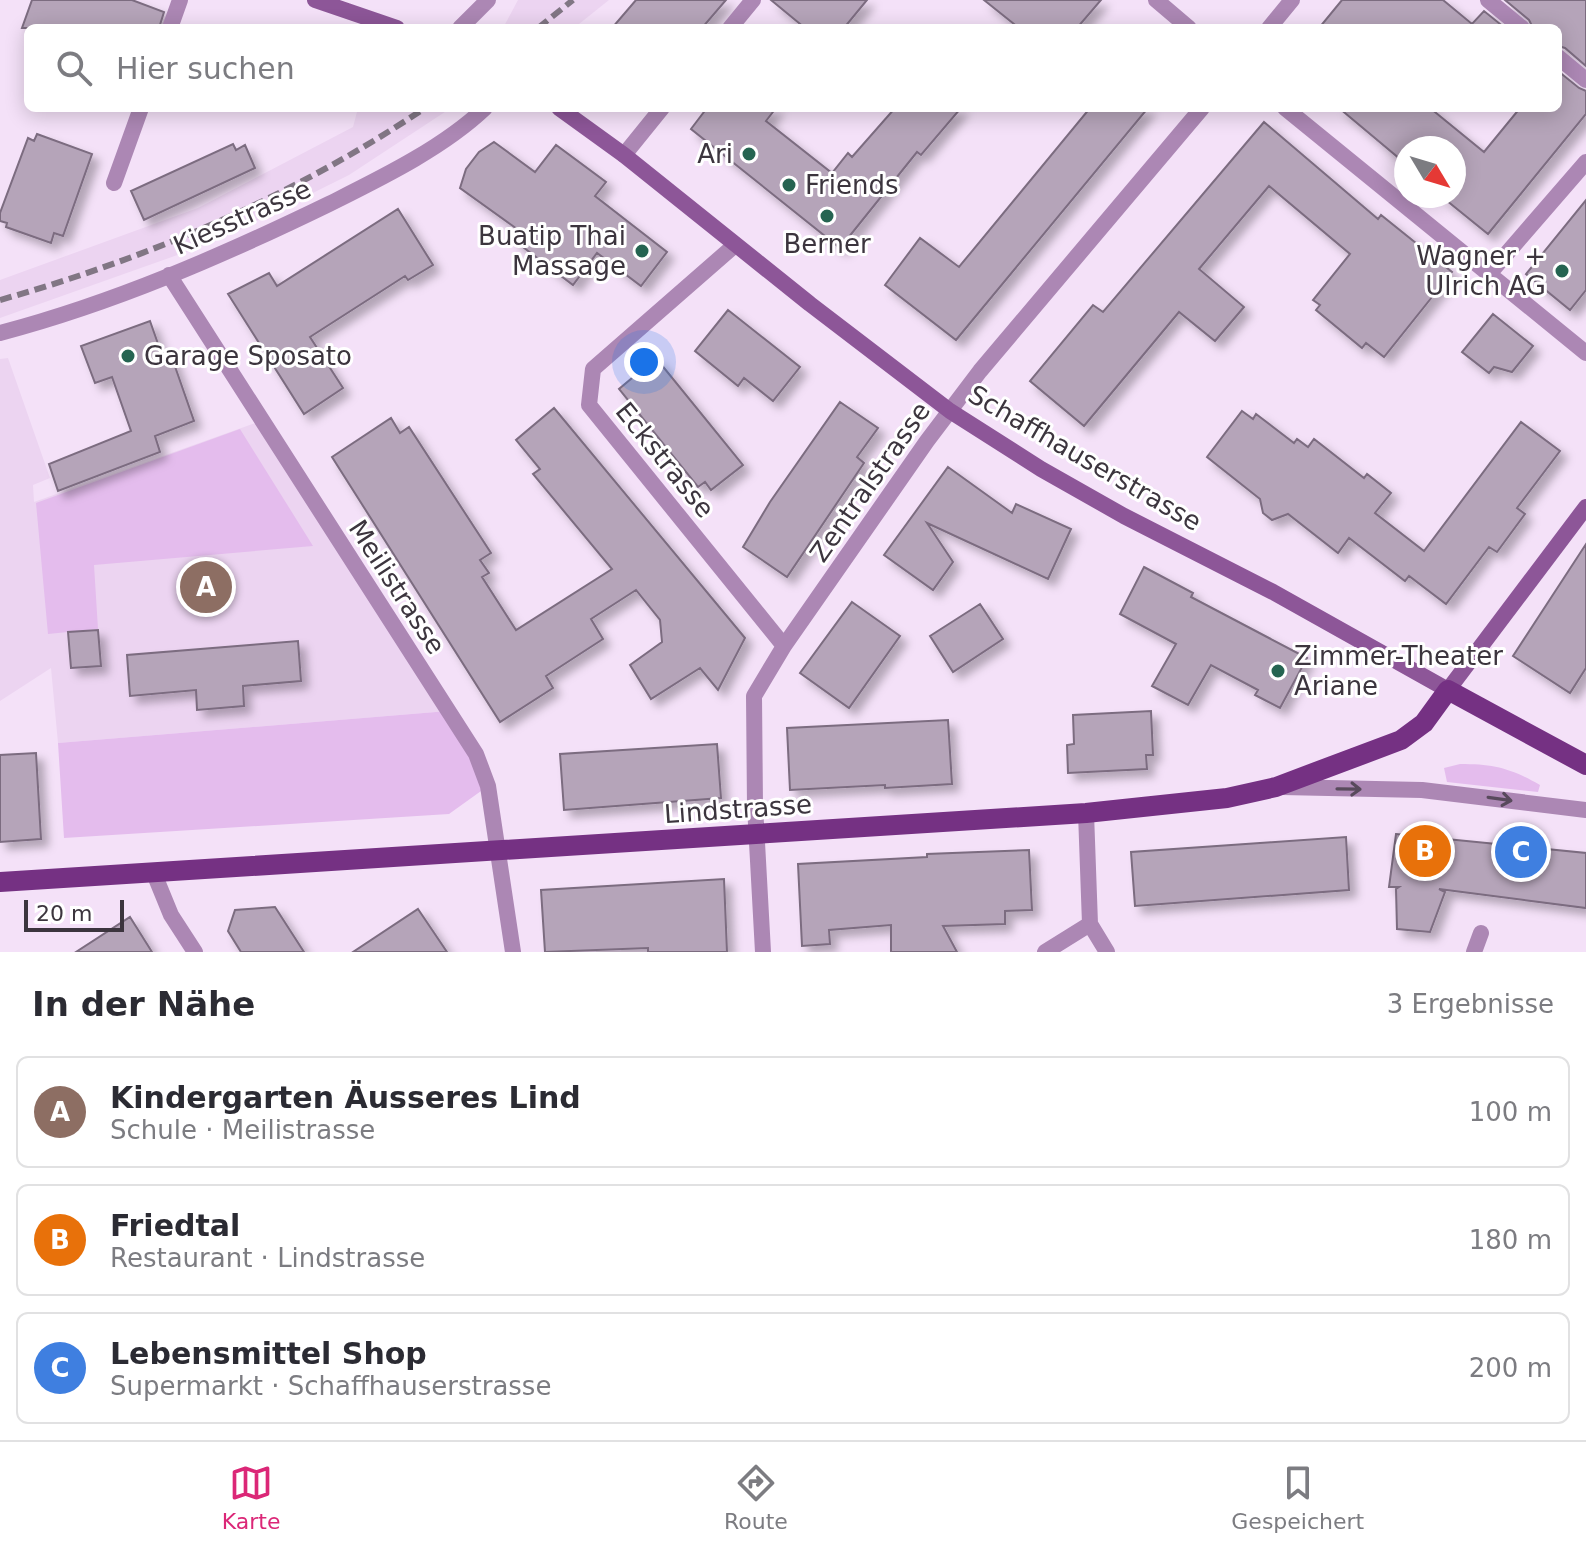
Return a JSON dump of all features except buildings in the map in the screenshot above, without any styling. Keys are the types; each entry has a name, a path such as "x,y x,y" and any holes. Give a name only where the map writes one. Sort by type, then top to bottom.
{"main road":[{"path":"315,0 385,24"},
{"name":"Schaffhauserstrasse","path":"565,112 624,155 950,411 1041,469 1124,516 1273,592 1586,765"},
{"path":"1448,690 1586,507"},
{"name":"Lindstrasse","path":"0,882 1086,813 1227,798 1276,787 1401,740 1424,723 1448,690"}],"street":[{"path":"171,24 180,0"},
{"path":"464,24 488,0"},
{"path":"733,24 753,0"},
{"path":"1156,0 1184,24"},
{"path":"1272,24 1292,0"},
{"path":"1488,0 1517,24"},
{"path":"1562,60 1586,80"},
{"path":"114,183 140,112"},
{"name":"Kiesstrasse","path":"0,333 37,323 169,275 263,236 365,187 452,134 480,112"},
{"path":"624,155 659,112"},
{"name":"Zentralstrasse","path":"763,952 754,696 784,646 980,371 1199,112"},
{"path":"1290,112 1586,353"},
{"path":"1489,274 1586,162"},
{"name":"Eckstrasse","path":"735,245 593,369 589,405 784,646"},
{"name":"Meilistrasse","path":"169,275 476,754 488,786 513,952"},
{"path":"1276,787 1422,790 1586,810"},
{"path":"1086,813 1090,924 1107,952"},
{"path":"153,871 168,908 195,952"},
{"path":"1045,952 1090,924"},
{"path":"1474,952 1481,933"}],"shaded area":[{"path":"518,0 609,0 579,24 505,24"},
{"path":"357,112 445,112 349,175 214,242 0,318 0,280 198,208 353,127"},
{"path":"8,358 50,478 33,485 34,502 261,421 448,711 58,743 51,668 0,701 0,359"},
{"path":"240,429 313,546 94,565 98,629 48,634 36,503"},
{"path":"448,711 488,786 449,814 64,838 58,743"},
{"path":"1460,764 1492,766 1510,771 1540,785 1538,792 1447,782 1444,768"}],"railway":[{"path":"543,24 573,0"},
{"path":"0,300 111,265 220,221 325,169 419,112"}],"place":[{"name":"Ari","path":"749,154"},
{"name":"Friends","path":"789,185"},
{"name":"Berner","path":"827,216"},
{"name":"Buatip Thai Massage","path":"642,251"},
{"name":"Wagner + Ulrich AG","path":"1562,271"},
{"name":"Garage Sposato","path":"128,356"},
{"name":"Kindergarten Äusseres Lind","path":"206,587"},
{"name":"Zimmer-Theater Ariane","path":"1278,671"},
{"name":"Friedtal","path":"1425,851"},
{"name":"Lebensmittel Shop","path":"1521,852"}]}
